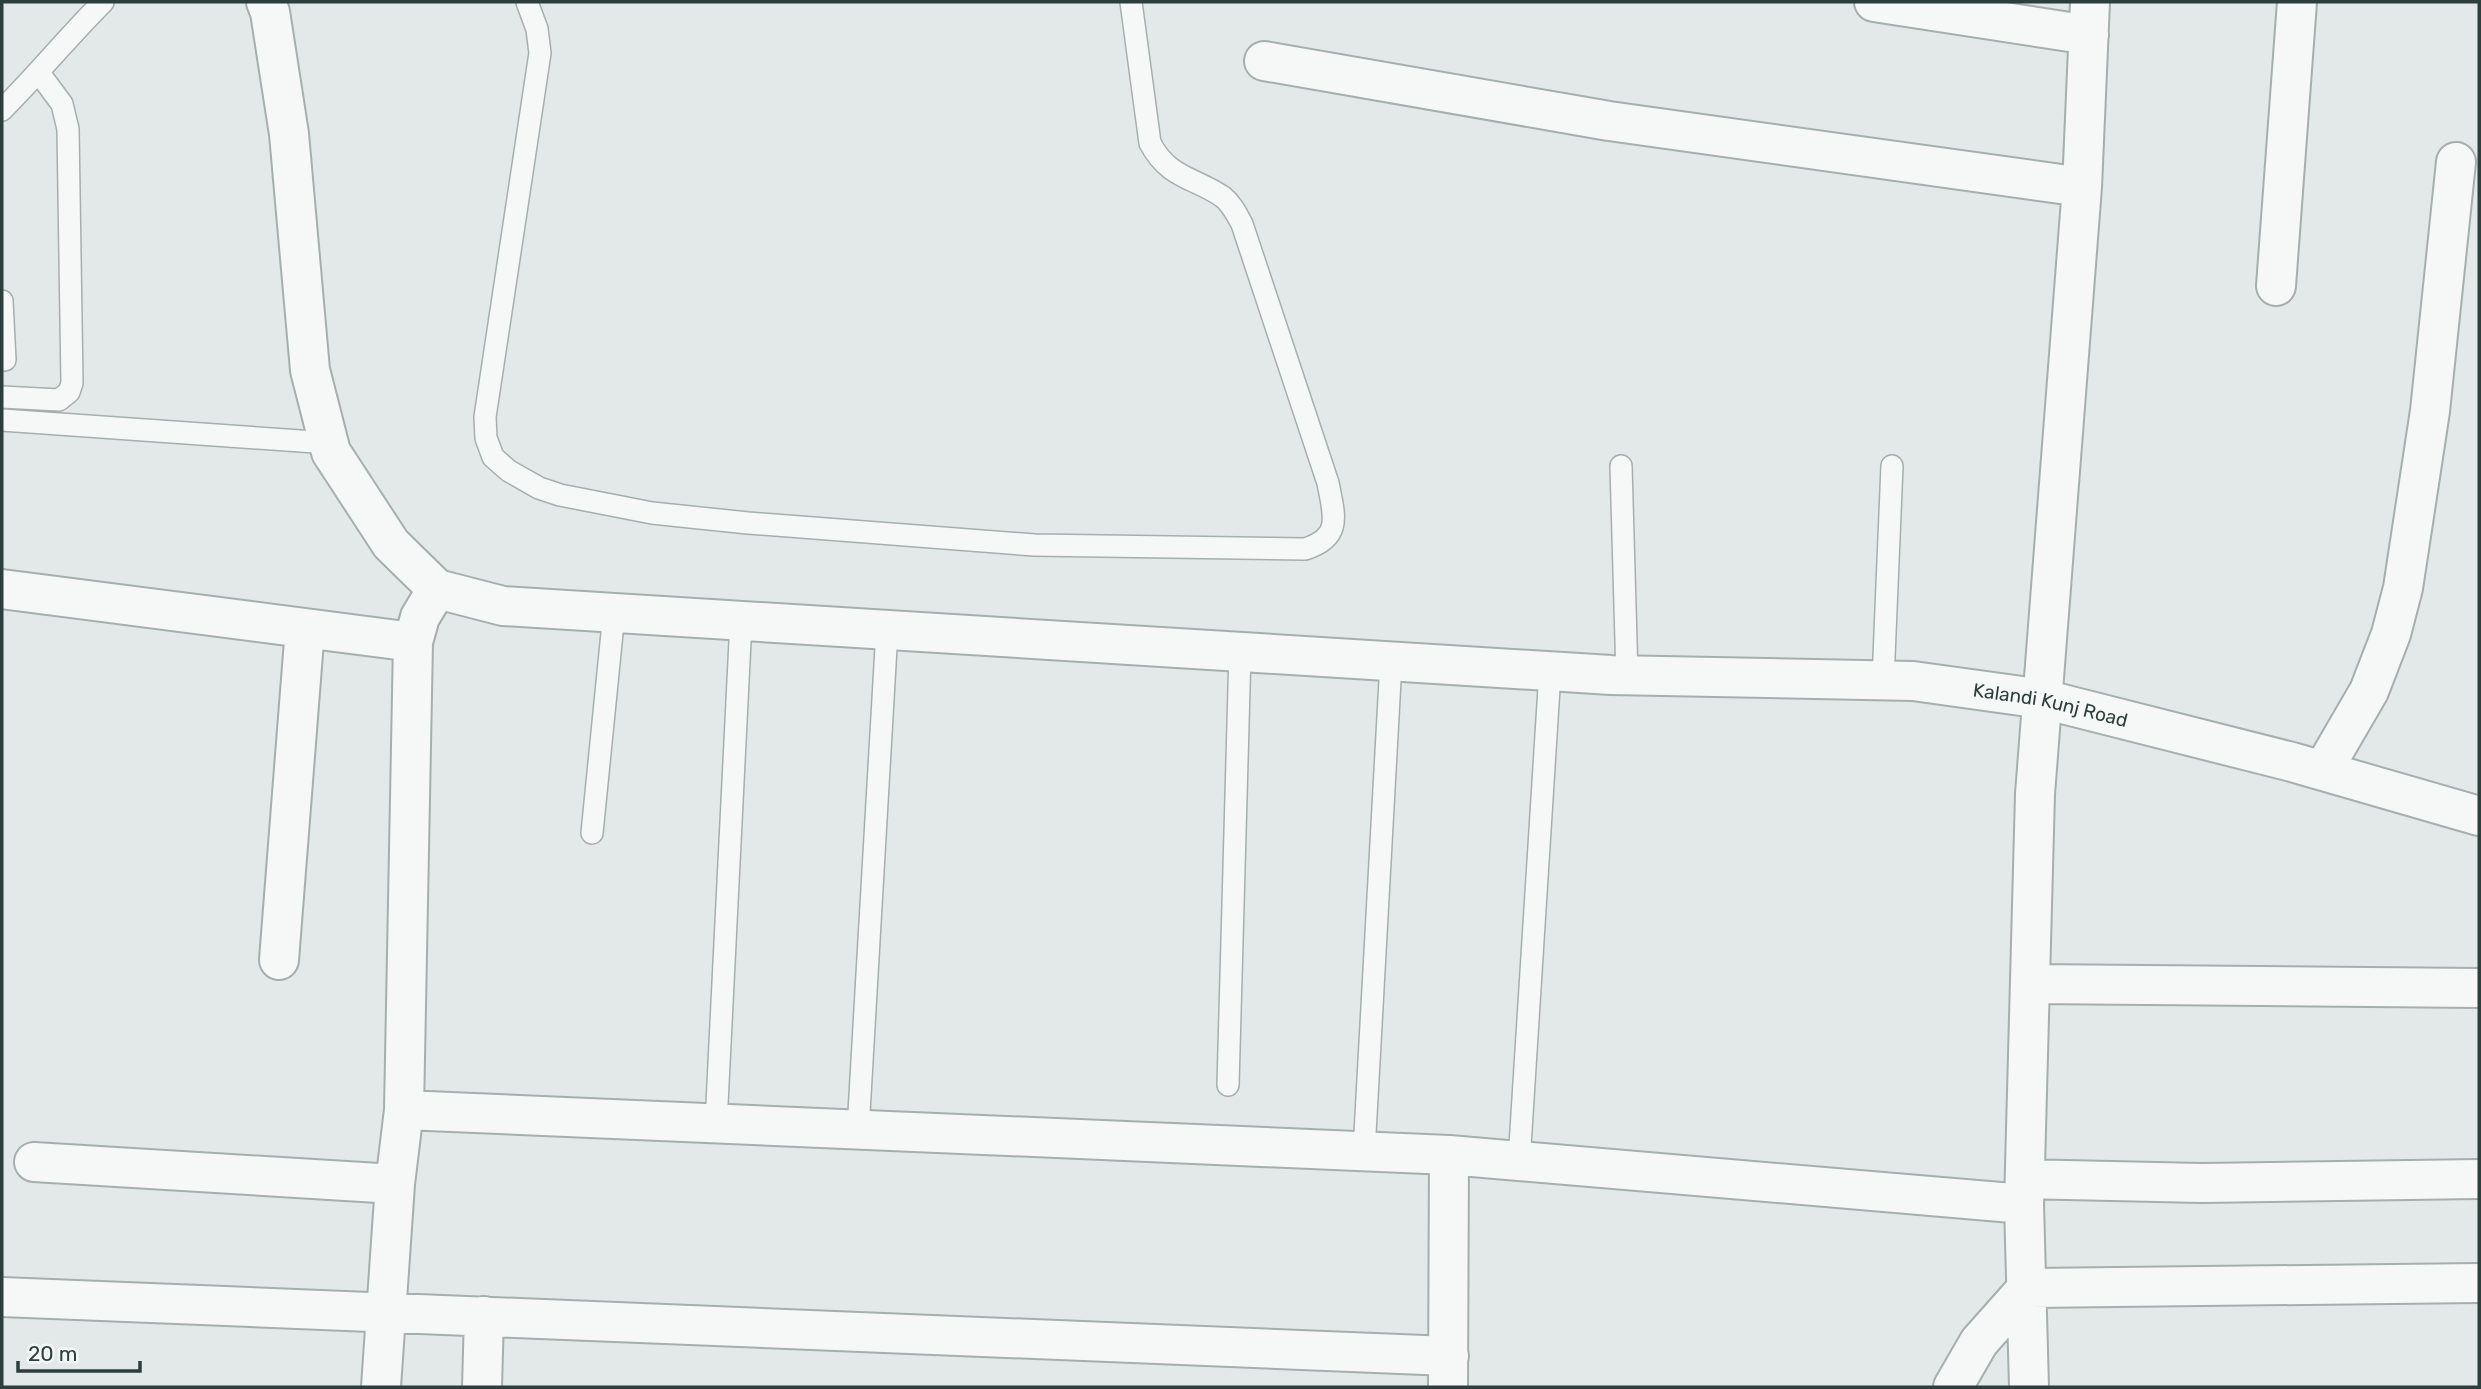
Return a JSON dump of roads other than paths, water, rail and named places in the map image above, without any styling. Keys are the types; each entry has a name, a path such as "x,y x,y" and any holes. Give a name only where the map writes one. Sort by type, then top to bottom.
{"street":[{"path":"266,2 270,12 289,134 310,370 331,452 391,544 437,589 420,617 413,642 404,1110 395,1184 381,1387"},
{"path":"1874,2 2089,18 2082,187 2035,794 2024,1191 2029,1387"},
{"path":"2276,286 2297,2"},
{"path":"1264,61 1609,121 2082,187"},
{"path":"2323,771 2369,691 2391,634 2403,588 2430,411 2456,162"},
{"path":"2,589 413,642"},
{"name":"Kalandi Kunj Road","path":"437,589 503,606 1391,662 1619,675 1913,681 2043,699 2323,771 2479,816"},
{"path":"279,960 304,628"},
{"path":"2030,984 2479,988"},
{"path":"404,1110 1449,1155 1519,1162 2024,1191 2202,1183 2479,1180"},
{"path":"2,1297 484,1316 1448,1371 1449,1155"},
{"path":"34,1162 395,1184"},
{"path":"1954,1387 1979,1342 2027,1288 2479,1283"},
{"path":"482,1387 484,1316"}],"lane":[{"path":"2,110 103,2"},
{"path":"527,2 537,29 540,53 485,417 486,438 493,457 509,471 539,488 592,502 652,513 748,523 1034,545 1305,550 1323,543 1333,527 1334,512 1324,469 1242,224 1231,205 1222,197 1189,181 1169,167 1157,156 1150,143 1131,2"},
{"path":"2,397 59,400 68,392 72,383 68,129 62,104 39,73"},
{"path":"2,301 5,360"},
{"path":"2,421 329,443"},
{"path":"1619,675 1621,466"},
{"path":"1883,681 1892,466"},
{"path":"592,833 614,613"},
{"path":"716,1124 741,621"},
{"path":"858,1130 887,630"},
{"path":"1228,1084 1240,652"},
{"path":"1364,1152 1391,662"},
{"path":"1519,1162 1550,671"}]}
